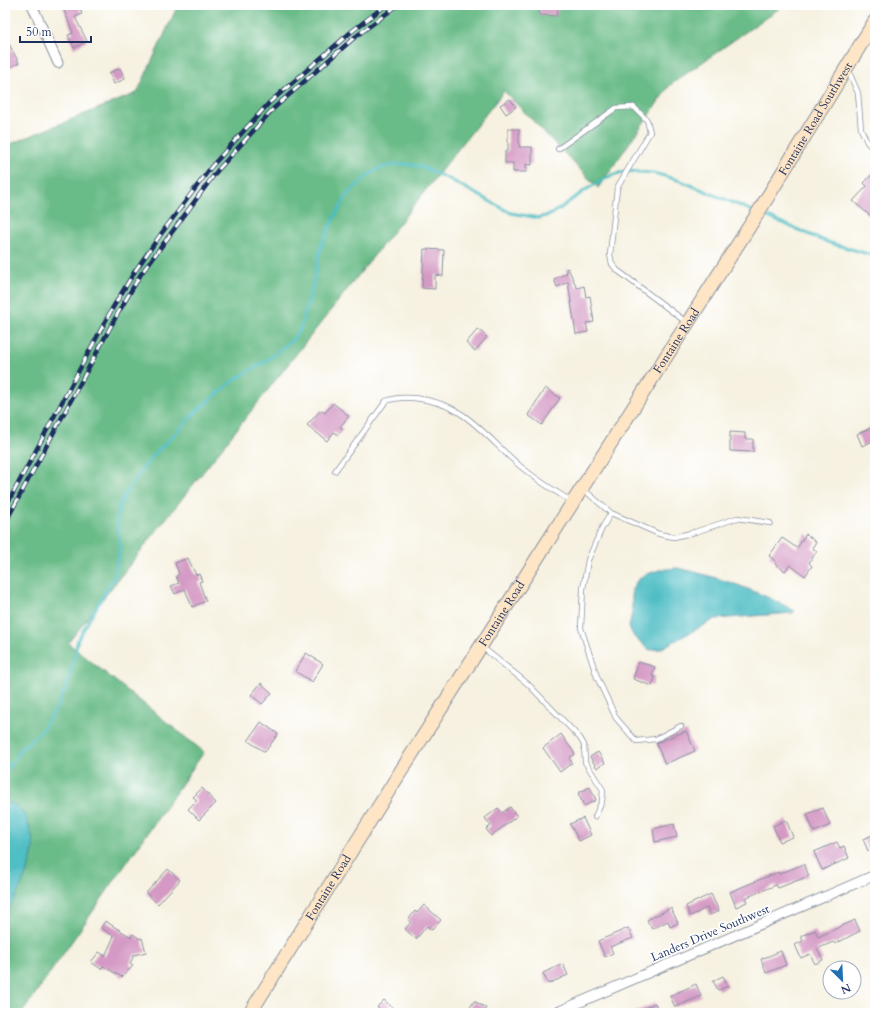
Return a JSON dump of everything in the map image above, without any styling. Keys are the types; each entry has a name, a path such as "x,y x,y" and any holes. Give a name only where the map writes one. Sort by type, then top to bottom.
{"main road":[{"name":"Fontaine Road Southwest","path":"756,216 875,21"},
{"name":"Fontaine Road","path":"250,1013 305,923 756,216"}],"street":[{"path":"32,5 58,63"},
{"name":"Landers Drive Southwest","path":"555,1013 875,875"}],"lane":[{"path":"846,67 858,93 861,129 867,142 875,151"},
{"path":"558,149 616,108 634,107 647,120 650,132 617,188 610,255 612,264 617,270 687,324"},
{"path":"335,471 386,401 395,398 418,399 445,406 462,414 536,478 573,502"},
{"path":"582,488 611,513 659,534 674,537 695,532 737,518 770,523"},
{"path":"611,513 602,528 588,560 583,589 581,628 597,677 616,718 636,741 656,739 681,726"},
{"path":"481,646 528,684 580,738 584,745 585,762 604,790 602,801 595,817"}],"green space":[{"path":"178,5 784,5 670,85 598,188 504,91 68,643 204,752 22,1013 5,1013 5,146 137,93"}],"water":[{"path":"677,568 738,585 781,603 795,611 792,613 715,619 660,649 650,650 634,637 629,627 632,613 632,589 636,582 644,575 659,570"},
{"path":"10,803 20,809 26,818 33,839 33,849 24,879 5,916 5,805"}],"building":[{"path":"62,5 78,5 82,14 75,17 87,41 74,48 68,35 73,33"},
{"path":"540,5 558,5 557,16 539,15"},
{"path":"5,36 19,63 5,70"},
{"path":"120,68 125,79 114,84 109,73"},
{"path":"510,99 516,107 506,114 500,105"},
{"path":"508,129 519,129 519,147 532,147 532,165 526,164 526,172 513,172 513,163 505,163 505,151 508,151"},
{"path":"875,171 875,220 853,201 867,186 864,183"},
{"path":"424,249 444,250 443,276 435,275 435,289 422,288"},
{"path":"568,268 577,288 584,286 586,297 590,296 594,322 586,323 588,332 576,334 568,282 557,287 554,279 567,273 566,269"},
{"path":"478,329 487,337 475,351 466,343"},
{"path":"545,388 560,398 542,425 528,415"},
{"path":"333,403 349,416 340,427 343,429 338,435 334,432 327,441 307,425 321,410 325,413"},
{"path":"875,426 875,440 862,446 857,434"},
{"path":"730,432 745,433 745,439 753,439 753,452 730,451"},
{"path":"806,534 816,542 812,548 817,551 809,563 812,566 805,576 790,565 785,571 775,564 777,562 769,556 782,538 797,548"},
{"path":"188,558 196,575 199,574 202,581 199,582 206,601 192,607 185,589 175,594 171,586 179,583 176,576 179,574 175,563"},
{"path":"306,653 323,664 312,682 295,671"},
{"path":"639,662 655,667 652,676 655,677 652,686 633,679"},
{"path":"261,683 272,693 262,704 251,695"},
{"path":"261,722 278,734 265,752 248,741"},
{"path":"686,731 695,751 665,764 656,743"},
{"path":"561,734 575,754 569,758 572,763 560,772 543,748"},
{"path":"598,752 605,763 597,768 590,757"},
{"path":"590,787 596,800 584,806 578,793"},
{"path":"202,788 216,803 199,820 188,809 197,800 193,797"},
{"path":"510,807 517,816 491,836 486,829 491,826 485,818 498,808 502,813"},
{"path":"823,808 830,825 814,832 807,814"},
{"path":"583,818 591,835 579,841 570,824"},
{"path":"786,820 793,837 780,842 773,826"},
{"path":"674,824 677,837 655,842 653,829"},
{"path":"875,834 875,849 868,851 863,839"},
{"path":"837,842 840,848 844,846 849,858 822,870 814,852"},
{"path":"804,864 809,876 778,888 776,885 745,898 747,902 736,907 730,892 778,872 779,874"},
{"path":"168,869 180,880 158,904 146,893"},
{"path":"711,894 719,911 710,915 707,908 690,916 686,906"},
{"path":"424,905 441,920 432,930 427,926 416,939 405,929 411,922 408,920 415,911 417,913"},
{"path":"671,908 678,923 670,927 668,921 652,929 647,920"},
{"path":"855,920 860,931 835,944 833,942 817,949 823,960 815,964 810,954 801,958 795,945 803,941 801,936 815,930 818,937"},
{"path":"105,921 131,937 133,934 140,939 142,938 146,952 134,955 130,964 133,966 122,977 103,966 101,969 91,962 99,952 105,956 114,936 101,928"},
{"path":"628,928 633,938 610,947 613,953 605,957 598,941"},
{"path":"781,951 786,965 766,973 761,959"},
{"path":"563,964 568,975 548,984 543,973"},
{"path":"723,976 728,986 718,990 713,981"},
{"path":"696,984 701,996 675,1007 670,996"},
{"path":"384,1000 398,1013 376,1013 379,1009 377,1007"},
{"path":"474,1001 486,1008 483,1013 467,1013"},
{"path":"655,1003 659,1013 633,1013"}],"waterway":[{"path":"5,772 21,749 42,730 57,707 69,680 78,639 114,577 120,549 117,521 119,507 125,494 149,460 200,408 233,381 269,359 292,340 300,329 312,288 321,246 347,195 368,175 380,168 394,165 408,164 422,167 449,179 511,213 539,218 552,214 587,189 612,175 626,171 654,173 681,181 755,212"},
{"path":"761,214 827,242 875,256"}],"railway":[{"path":"5,508 112,309 135,271 212,166 269,103 351,32 386,5"},
{"path":"5,523 118,313 141,274 217,171 274,108 355,37 398,5"}]}
